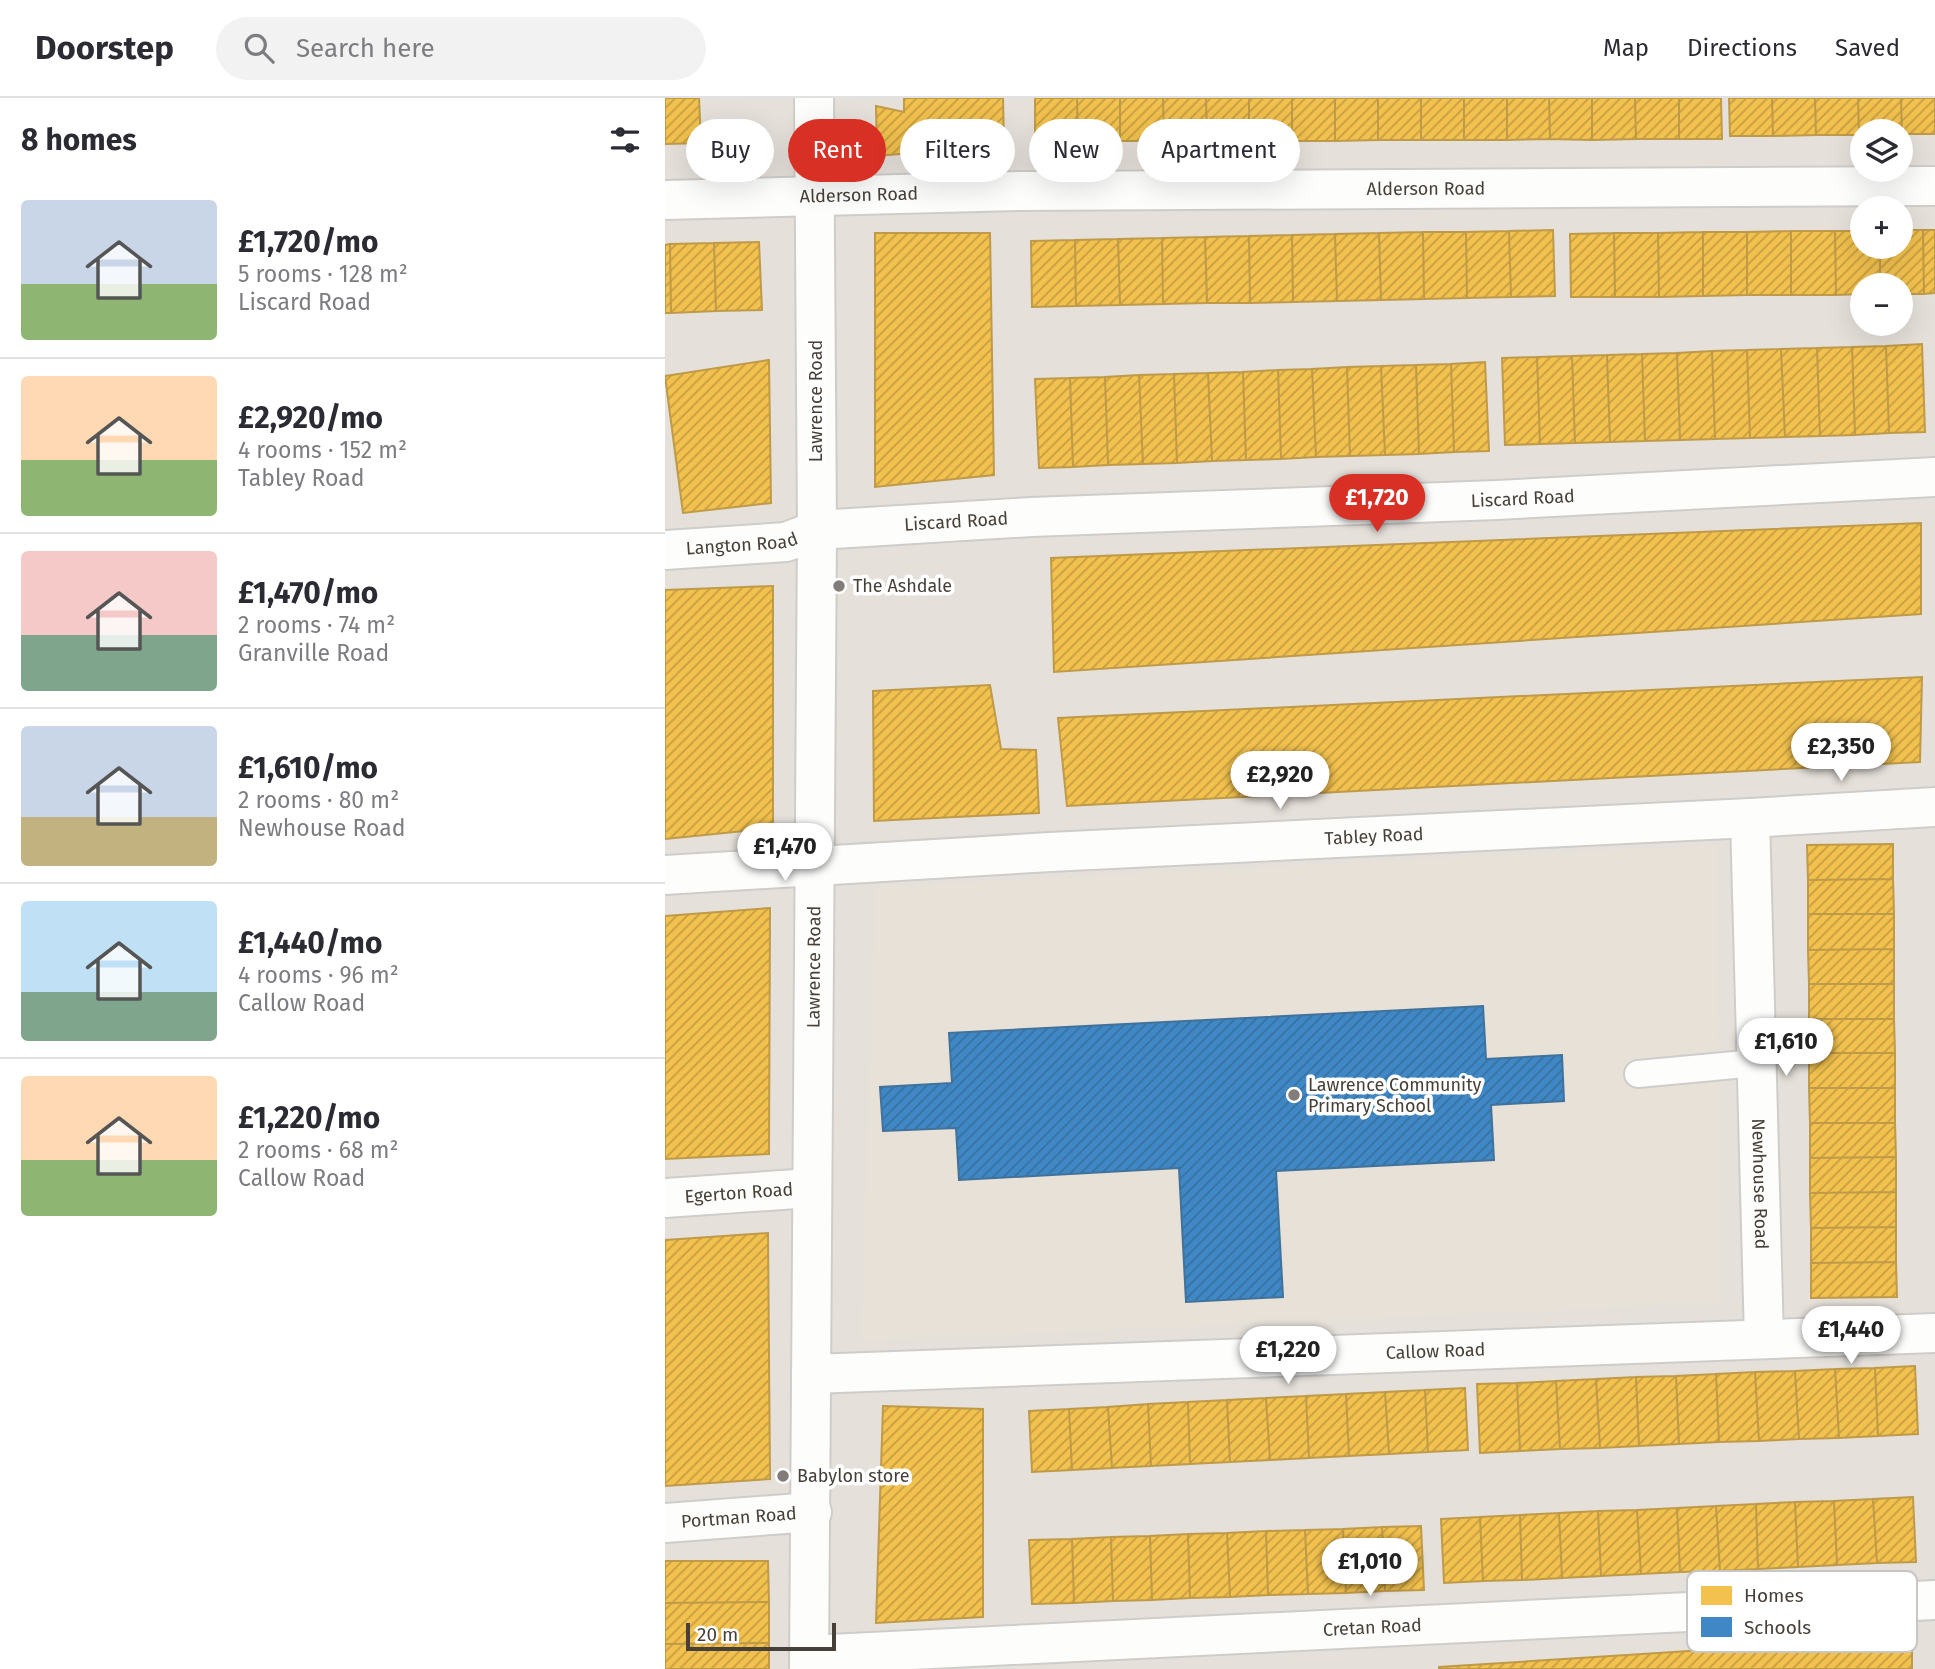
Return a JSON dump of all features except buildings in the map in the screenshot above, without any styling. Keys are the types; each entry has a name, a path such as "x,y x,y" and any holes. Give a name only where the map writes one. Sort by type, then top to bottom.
{"street":[{"name":"Lawrence Road","path":"809,1662 817,530 814,98"},
{"name":"Alderson Road","path":"665,200 1020,191 1935,186"},
{"name":"Liscard Road","path":"817,530 1031,517 1497,500 1935,477"},
{"name":"Langton Road","path":"665,550 786,542 817,530"},
{"name":"Tabley Road","path":"665,875 1050,852 1935,807"},
{"name":"Newhouse Road","path":"1749,818 1764,1339"},
{"name":"Egerton Road","path":"665,1198 811,1188"},
{"name":"Callow Road","path":"811,1374 1935,1333"},
{"name":"Portman Road","path":"665,1523 812,1513"},
{"name":"Cretan Road","path":"1917,1601 1935,1600"},
{"name":"Cretan Road","path":"809,1662 1687,1614"}],"lane":[{"path":"1638,1073 1756,1063"}],"shaded area":[{"path":"665,98 1935,98 1935,1669 665,1669"},
{"name":"Lawrence Community Primary School","path":"1717,845 1720,1303 861,1341 876,887"}],"place":[{"name":"The Ashdale","path":"839,586"},
{"name":"Lawrence Community Primary School","path":"1294,1095"},
{"name":"Babylon store","path":"783,1476"}]}
